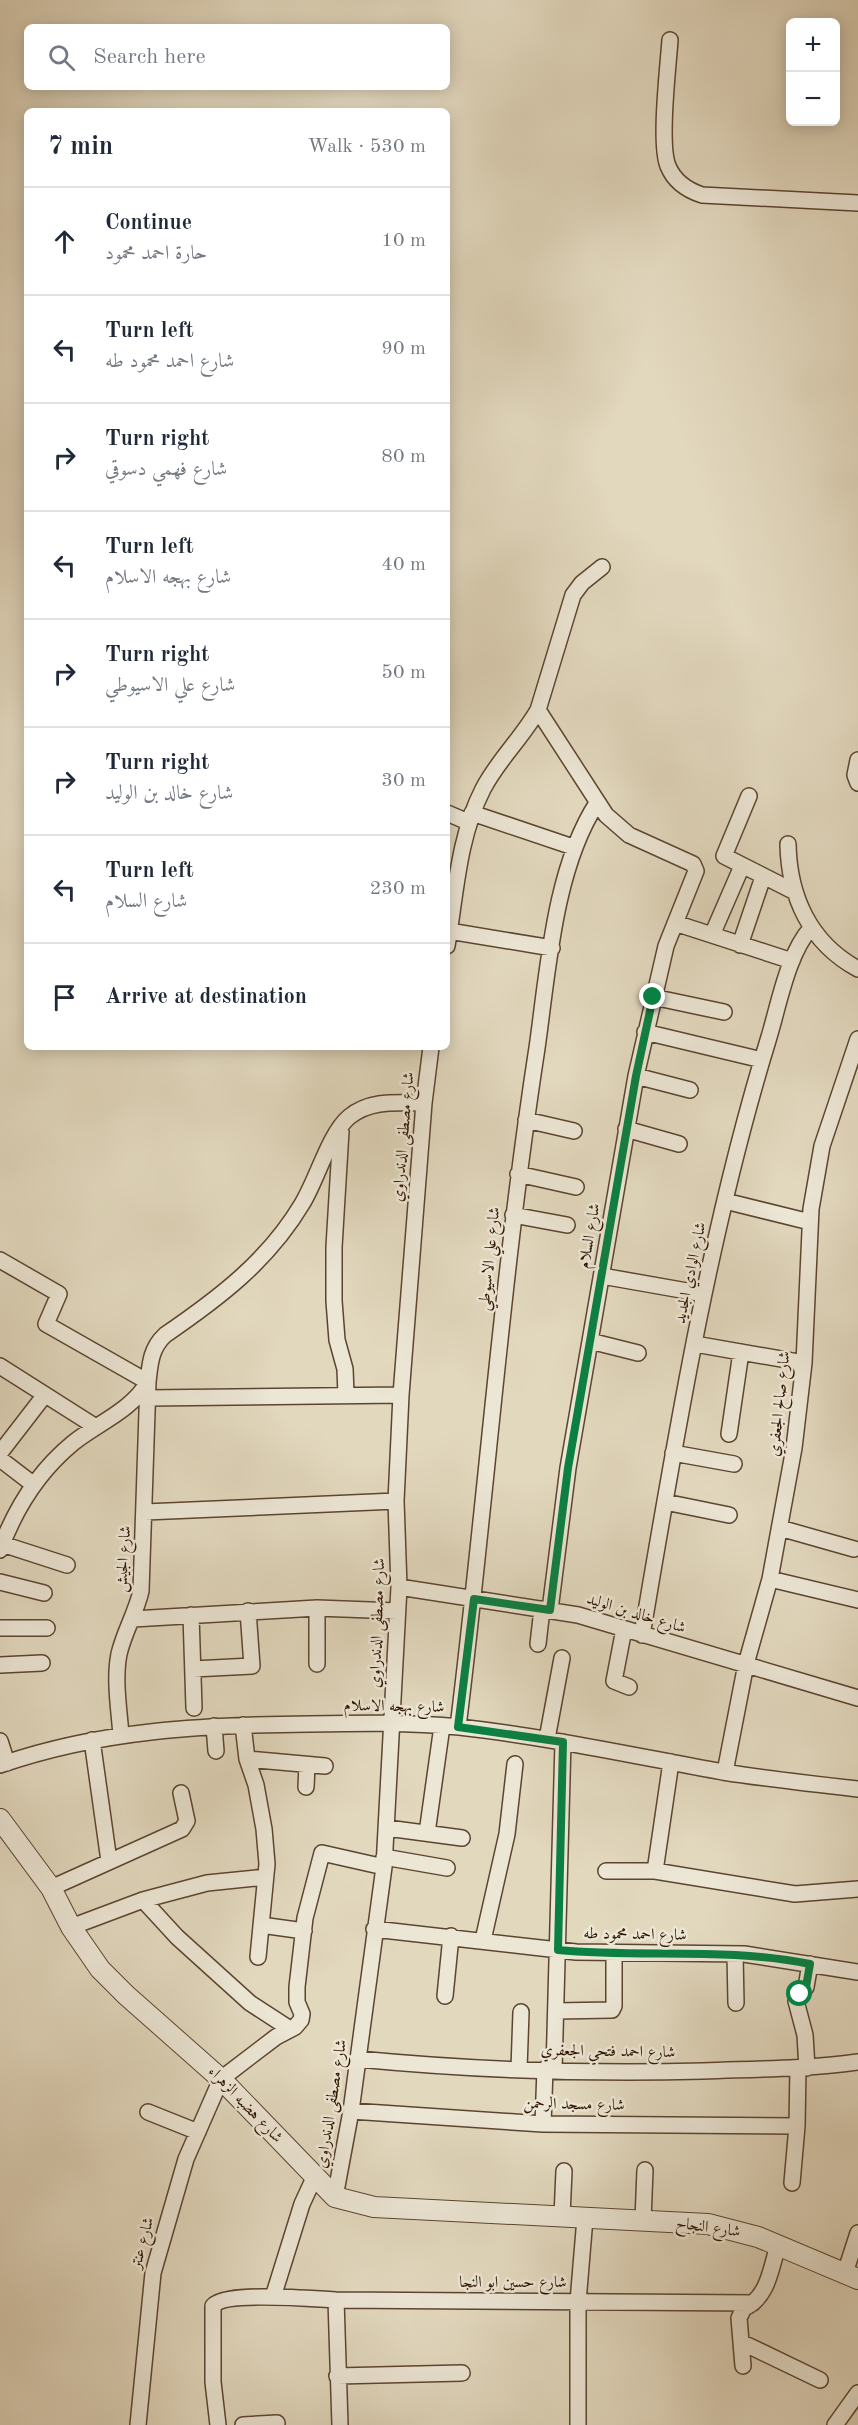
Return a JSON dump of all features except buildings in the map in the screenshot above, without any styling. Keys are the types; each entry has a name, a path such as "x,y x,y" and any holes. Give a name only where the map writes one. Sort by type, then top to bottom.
{"street":[{"path":"670,40 664,147 668,165 678,181 702,195 858,203"},
{"path":"450,928 470,818 496,766 531,723 538,710 573,595 582,583 602,567"},
{"path":"538,710 597,803"},
{"path":"858,760 855,775 858,783"},
{"path":"749,796 724,852 727,859 795,892"},
{"name":"شارع علي الاسيوطي","path":"427,1833 474,1599 518,1173 552,948 568,862 573,847 597,803"},
{"name":"شارع السلام","path":"538,1644 546,1610 626,1129 645,1032 666,946 696,872 693,864 629,835 611,821 597,803"},
{"path":"450,814 573,847"},
{"path":"788,844 790,873 795,892 811,928 830,951 858,969"},
{"path":"712,935 742,866"},
{"path":"740,945 763,877"},
{"path":"675,923 792,961"},
{"name":"شارع الوادي الجديد","path":"642,1635 704,1294 725,1201 762,1060 792,961 800,942 811,928"},
{"path":"450,939 552,948"},
{"path":"653,997 724,1012"},
{"path":"645,1032 762,1060"},
{"name":"شارع صالح الجعفري","path":"725,1772 746,1664 770,1579 794,1448 804,1363 810,1222 822,1146 858,1039"},
{"name":"شارع مصطفى الدندراوي","path":"335,2198 351,2111 387,1828 399,1587 396,1501 401,1395 424,1103 431,1050"},
{"path":"636,1076 690,1090"},
{"path":"346,1395 345,1369 337,1340 334,1301 334,1247 341,1125 360,1109 372,1105 386,1102 424,1103"},
{"path":"526,1120 574,1131"},
{"name":"شارع الجيش","path":"120,1735 117,1670 124,1638 133,1619 141,1591 148,1382 152,1355 156,1344 165,1335 228,1290 256,1265 281,1236 302,1204 341,1125"},
{"path":"626,1129 679,1144"},
{"path":"518,1173 576,1187"},
{"path":"725,1201 810,1222"},
{"path":"513,1215 567,1225"},
{"path":"0,1260 59,1294 46,1324 148,1382 132,1402 74,1443 51,1463 34,1485 2,1542 67,1565"},
{"path":"602,1276 704,1294"},
{"path":"590,1341 638,1353"},
{"path":"695,1344 804,1363"},
{"path":"729,1434 741,1352"},
{"path":"0,1366 96,1427"},
{"path":"148,1398 401,1395"},
{"path":"0,1454 44,1396"},
{"path":"674,1453 734,1464"},
{"path":"0,1459 34,1485"},
{"path":"145,1512 396,1501"},
{"path":"665,1502 729,1515"},
{"path":"780,1528 854,1549"},
{"path":"770,1579 858,1600"},
{"path":"0,1582 44,1593"},
{"name":"شارع خالد بن الوليد","path":"399,1587 578,1615 642,1635 857,1694"},
{"path":"133,1619 316,1608 397,1611"},
{"path":"316,1608 317,1665"},
{"path":"193,1669 252,1666 248,1611"},
{"path":"191,1615 194,1708"},
{"path":"0,1629 47,1629"},
{"path":"624,1629 614,1681 629,1687"},
{"path":"547,1739 562,1658"},
{"path":"0,1665 42,1663"},
{"name":"شارع بهجه الاسلام","path":"4,1764 92,1740 120,1735 214,1726 393,1723 450,1726 547,1739 725,1772 858,1789"},
{"path":"243,1725 247,1759 256,1785 264,1829 267,1864 258,1957"},
{"path":"214,1726 216,1750"},
{"path":"92,1740 109,1861"},
{"path":"0,1741 4,1764"},
{"path":"543,2124 556,2011 563,1742"},
{"path":"247,1759 326,1766"},
{"path":"655,1871 671,1762"},
{"path":"483,1940 507,1834 515,1764"},
{"path":"306,1787 307,1765"},
{"path":"51,1888 184,1827 187,1821 181,1793"},
{"name":"شارع هضبه الزهراء","path":"0,1819 51,1888 71,1927 100,1970 221,2079 335,2198"},
{"path":"387,1828 462,1838"},
{"path":"221,2079 302,2020 296,1995 309,1903 322,1853 447,1868"},
{"path":"606,1871 655,1871 795,1894 858,1889"},
{"path":"71,1927 144,1900 207,1883 265,1876"},
{"path":"144,1900 177,1936 250,2003 290,2029"},
{"path":"261,1925 304,1931"},
{"name":"شارع احمد محمود طه","path":"374,1929 558,1950 735,1954 785,1959 858,1972"},
{"path":"445,1996 451,1936"},
{"path":"556,2011 612,2010 614,1952"},
{"path":"735,1954 736,2003"},
{"path":"792,2183 805,2035 796,2001 806,1987 810,1964"},
{"path":"519,2069 521,2012"},
{"name":"شارع احمد فتحي الجعفري","path":"358,2059 449,2068 635,2072 802,2068 858,2062"},
{"name":"شارع عنتر","path":"138,2425 153,2273 186,2159 221,2079"},
{"name":"شارع مسجد الرحمن","path":"351,2111 543,2124 797,2126"},
{"path":"148,2112 198,2132"},
{"path":"643,2220 645,2170"},
{"path":"562,2216 564,2171"},
{"path":"273,2297 302,2204 315,2178"},
{"path":"335,2198 374,2207 585,2218 578,2301 578,2425"},
{"name":"شارع النجاح","path":"585,2218 708,2224 737,2230 852,2276"},
{"path":"852,2276 858,2233"},
{"path":"743,2366 739,2318 744,2308 763,2293 778,2245"},
{"name":"شارع حسين ابو النجا","path":"218,2425 213,2382 213,2306 222,2299 273,2297 336,2300 753,2303"},
{"path":"336,2300 340,2425"},
{"path":"741,2342 820,2380"},
{"path":"338,2376 462,2373"},
{"path":"835,2425 858,2392"},
{"path":"243,2425 277,2423"}],"route":[{"path":"653,997 636,1076 568,1468 550,1610 474,1599 458,1727 563,1742 558,1950 744,1954 785,1959 810,1964 806,1987 800,1994"}]}
